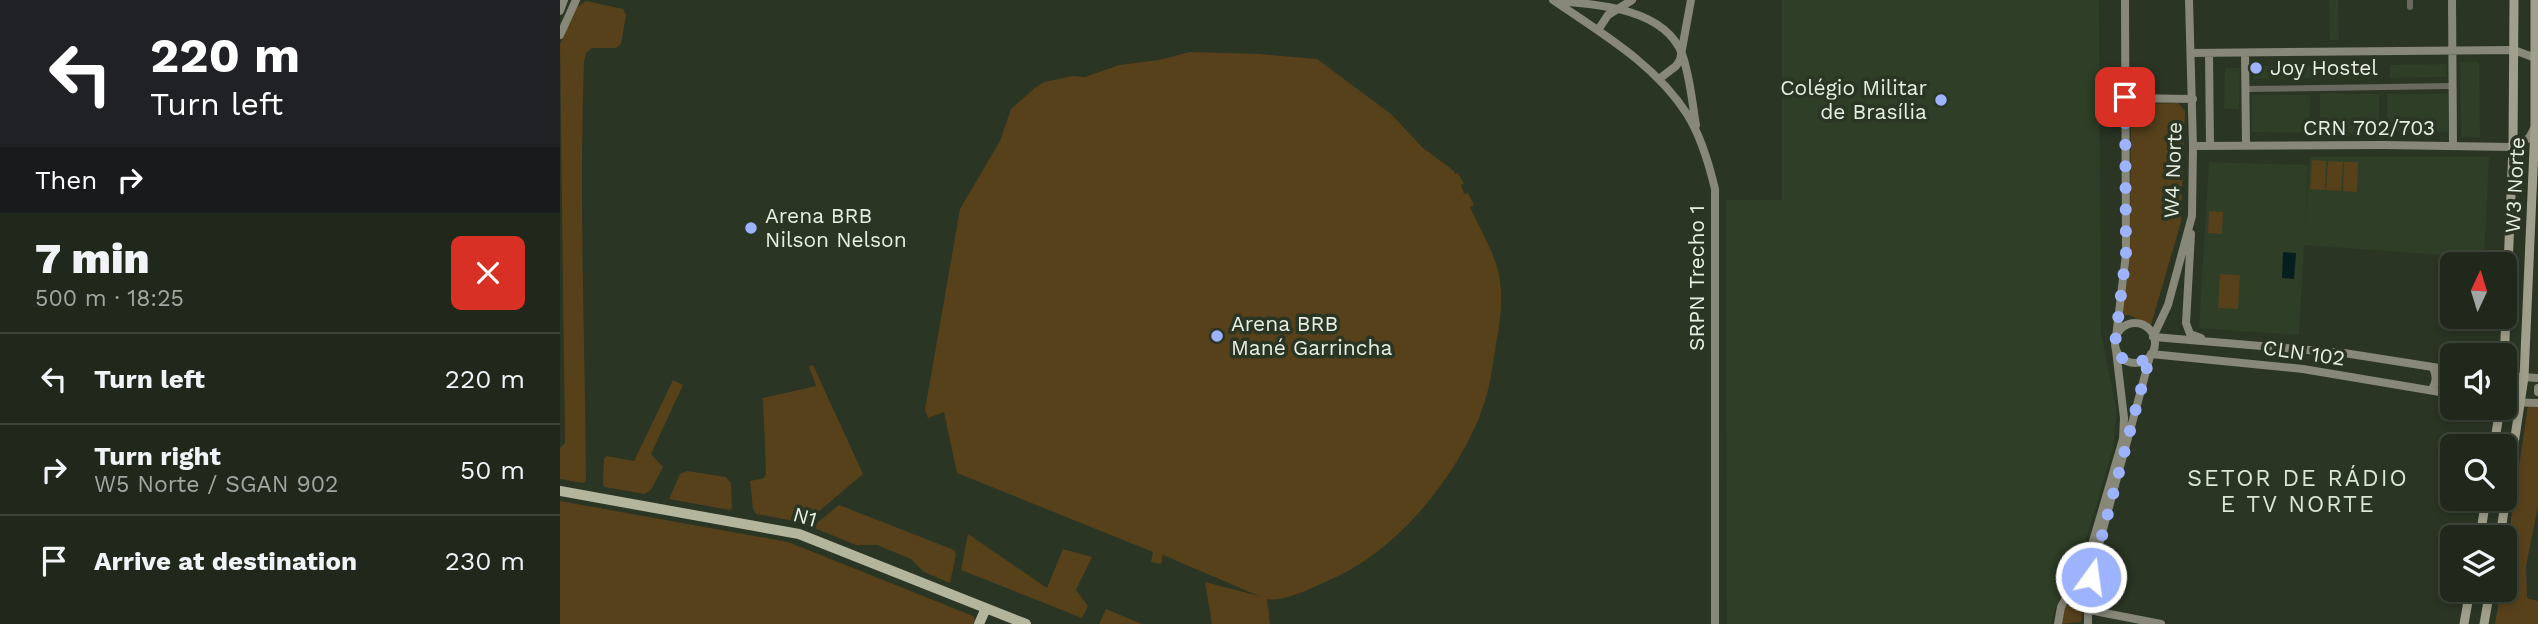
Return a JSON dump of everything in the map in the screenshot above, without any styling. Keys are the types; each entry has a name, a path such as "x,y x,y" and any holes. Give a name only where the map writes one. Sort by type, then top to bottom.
{"highway":[{"name":"N1","path":"560,491 799,534 986,608 999,619 1026,624"},
{"path":"979,624 986,608"}],"main road":[{"path":"560,11 564,0"},
{"path":"560,34 576,0"},
{"path":"1554,0 1617,9 1651,21 1671,38 1681,53 1698,134"},
{"name":"SRPN Trecho 1","path":"1554,0 1626,50 1659,79 1688,115 1698,134 1715,189 1715,624"},
{"path":"1598,7 1631,0"},
{"path":"1598,30 1602,22 1631,0"},
{"path":"1659,79 1676,66 1691,0"},
{"path":"2058,624 2061,607 2089,555 2123,439 2124,418 2116,337 2126,254 2125,0"},
{"name":"W4 Norte","path":"2154,337 2168,305 2192,216 2193,99 2189,0"},
{"path":"2452,0 2453,145"},
{"name":"W3 Norte","path":"2505,343 2513,147 2514,0"},
{"name":"W3 Norte","path":"2502,525 2524,377 2530,215 2537,126 2535,0"},
{"path":"1685,34 1686,73"},
{"path":"2191,52 2514,50 2536,59"},
{"path":"2209,53 2210,145"},
{"path":"2245,53 2246,145"},
{"path":"2125,97 2193,99"},
{"path":"2513,147 2529,138 2537,126"},
{"name":"CRN 702/703","path":"2193,146 2513,147"},
{"path":"2511,212 2521,210 2530,215"},
{"path":"2192,216 2186,323 2190,334 2218,342"},
{"path":"2088,624 2087,606 2096,553 2155,343 2149,329 2133,323 2125,326 2116,337"},
{"name":"CLN 102","path":"2154,337 2344,353 2440,369"},
{"path":"2242,362 2243,344"},
{"path":"2116,350 2123,360 2129,362 2142,362 2151,355"},
{"name":"CLN 102","path":"2151,355 2303,369 2440,392"},
{"path":"2431,390 2436,383 2432,368"},
{"path":"2517,377 2538,378"},
{"path":"2517,402 2538,404"},
{"path":"2065,600 2071,598 2087,606 2161,624"},
{"path":"2464,624 2468,602"},
{"path":"2484,624 2488,602"}],"street":[{"path":"2246,89 2452,86"}],"shaded area":[{"path":"1782,0 2099,0 2101,333 2117,412 2113,449 2085,543 2053,614 2052,624 1727,624 1726,200 1782,200"},
{"path":"2329,0 2338,0 2339,40 2330,40"},
{"path":"586,1 623,9 626,15 621,44 616,48 592,48 586,53 584,61 584,483 560,479 560,448 565,443 560,44 577,7"},
{"name":"Arena BRB Mané Garrincha","path":"1190,52 1317,59 1391,114 1423,148 1455,174 1458,173 1464,184 1461,185 1464,194 1468,193 1474,205 1470,207 1492,253 1500,281 1500,321 1485,399 1472,433 1442,484 1402,530 1356,566 1300,593 1282,599 1267,599 1270,624 1212,624 1205,582 1259,596 1163,555 1161,564 1151,562 1153,552 957,473 944,412 928,418 925,410 960,209 1000,141 1011,109 1045,82 1072,76 1085,77 1119,65 1159,60"},
{"path":"2460,62 2479,62 2480,137 2461,137"},
{"path":"2378,64 2378,78 2321,78 2321,65"},
{"path":"2446,64 2447,77 2390,78 2390,65"},
{"path":"2311,65 2311,78 2254,79 2254,66"},
{"path":"2225,68 2240,68 2239,109 2224,109"},
{"path":"2320,93 2379,94 2379,133 2320,133"},
{"path":"2387,94 2448,94 2448,132 2387,131"},
{"path":"2252,95 2310,95 2309,133 2252,132"},
{"path":"2178,103 2185,111 2181,222 2151,325 2129,315 2119,316 2130,253 2131,107 2134,104"},
{"path":"2310,157 2489,157 2484,252 2440,252 2440,255 2304,245 2299,335 2199,328 2209,162 2308,165 2305,228"},
{"path":"2312,160 2326,161 2325,190 2310,189"},
{"path":"2328,161 2343,162 2341,191 2326,190"},
{"path":"2344,162 2358,162 2357,192 2343,191"},
{"path":"2209,211 2223,212 2222,234 2208,233"},
{"path":"2220,274 2240,275 2238,309 2218,308"},
{"path":"813,365 863,474 805,523 756,514 750,481 764,478 766,474 763,398 816,386 809,366"},
{"path":"673,380 683,385 651,454 663,467 651,490 644,494 605,487 604,459 606,456 634,461"},
{"path":"2528,406 2538,407 2538,506 2526,566 2527,598 2538,601 2538,624 2495,624 2499,602 2517,602 2517,525 2510,525 2512,511 2517,511 2517,479"},
{"path":"687,471 726,477 731,483 732,508 730,510 669,499 680,474"},
{"path":"560,501 788,542 973,616 974,624 560,624"},
{"path":"839,505 954,550 956,554 950,583 924,572 911,559 877,545 856,545 812,527"},
{"path":"968,534 1047,588 1063,549 1092,557 1076,590 1088,606 1082,618 961,570"},
{"path":"2071,603 2077,603 2082,613 2081,622 2060,624 2064,608"},
{"path":"1106,609 1142,624 1099,624"}],"water":[{"path":"2283,252 2296,253 2294,279 2282,278"}],"place":[{"name":"Joy Hostel","path":"2256,68"},
{"name":"Colégio Militar de Brasília","path":"1941,100"},
{"name":"Arena BRB Nilson Nelson","path":"751,228"},
{"name":"Arena BRB Mané Garrincha","path":"1217,336"}],"district":[{"name":"SETOR DE RÁDIO E TV NORTE","path":"2298,491"}],"route":[{"path":"2091,577 2150,356 2136,363 2123,360 2115,344 2126,254 2125,97"}]}
